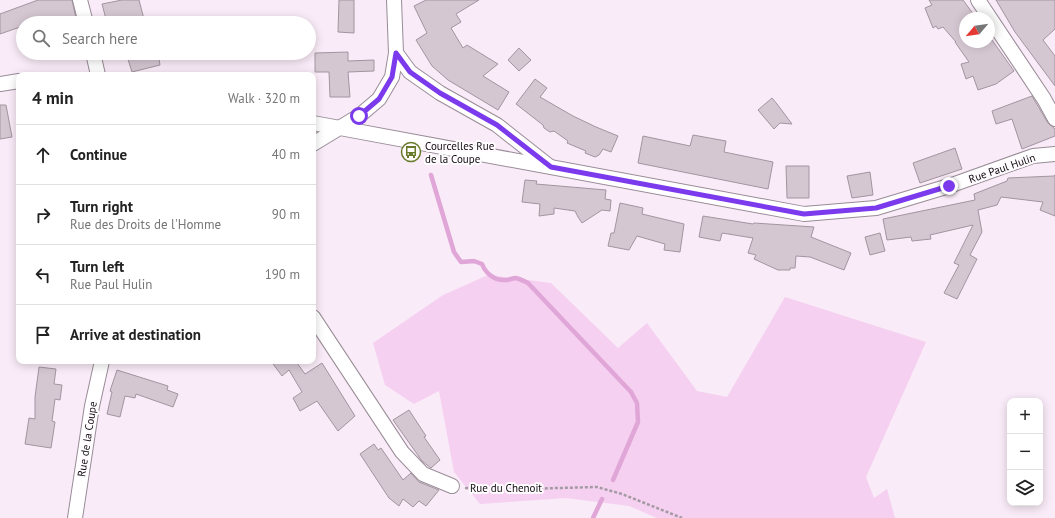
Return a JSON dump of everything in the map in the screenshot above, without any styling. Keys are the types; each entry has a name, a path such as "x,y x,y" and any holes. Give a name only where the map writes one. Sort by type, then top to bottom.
{"street":[{"path":"80,0 84,16"},
{"path":"316,142 359,116 379,99 392,77 396,53 394,0"},
{"path":"978,0 1044,99 1055,119"},
{"path":"396,53 410,72 440,93 497,125 551,167"},
{"path":"95,60 97,72"},
{"path":"0,84 16,81"},
{"name":"Rue Paul Hulin","path":"316,124 804,214 876,208 949,186 1033,156 1055,154"},
{"path":"316,322 402,452 423,474 452,486"},
{"name":"Rue de la Coupe","path":"75,518 92,406 101,364"}],"path":[{"name":"Rue du Chenoit","path":"452,486 484,490 597,487 622,494 682,518"}],"shaded area":[{"path":"488,275 551,283 618,348 647,323 697,391 727,397 785,297 926,342 866,477 874,498 887,489 895,518 657,518 629,506 566,498 480,504 454,472 439,391 414,404 385,385 373,343 443,295"}],"building":[{"path":"38,0 72,0 75,16 16,16 16,28 0,34 0,14"},
{"path":"122,0 139,0 143,16 105,16 102,4"},
{"path":"339,0 354,0 354,33 338,32"},
{"path":"426,0 479,0 456,14 461,22 451,28 463,48 467,45 498,64 483,76 509,92 498,110 448,80 432,66 416,40 427,33 414,6"},
{"path":"929,0 963,0 972,12 959,12 959,48 943,27 938,29 936,26 933,28 925,8 932,5"},
{"path":"996,0 1055,0 1055,29 1043,40 1055,56 1055,86 1015,32"},
{"path":"995,44 1014,71 996,84 978,90 973,76 966,79 961,64 969,62 959,48 995,48"},
{"path":"519,48 531,60 519,71 508,60"},
{"path":"348,52 348,61 374,60 374,71 348,72 350,97 330,97 329,72 315,72 316,53"},
{"path":"128,60 159,60 160,65 132,72"},
{"path":"535,79 547,88 540,97 573,116 618,136 611,152 603,149 599,155 595,157 585,153 586,151 567,143 568,141 554,131 550,132 544,128 543,125 516,104"},
{"path":"1032,96 1048,123 1055,129 1055,136 1022,149 1012,119 996,124 992,111"},
{"path":"772,98 792,124 780,123 774,129 758,110"},
{"path":"0,105 6,105 12,137 0,139"},
{"path":"693,135 726,141 724,152 773,162 768,189 638,163 643,136 690,146"},
{"path":"955,148 962,169 920,183 913,163"},
{"path":"786,166 809,166 809,198 787,198"},
{"path":"870,172 873,195 852,198 847,176"},
{"path":"1055,175 1055,216 1040,210 1043,202 1001,197 997,205 978,210 982,232 970,255 977,259 957,299 944,293 959,265 954,263 973,225 930,235 931,239 912,241 911,237 887,240 883,219 975,200 974,194 1007,181 1008,178"},
{"path":"525,180 537,181 536,184 606,190 605,199 611,200 610,211 602,210 582,223 575,211 554,208 554,214 539,216 540,204 522,202"},
{"path":"620,203 643,208 642,214 684,224 680,252 664,250 665,244 637,236 629,250 608,246 611,233 614,233"},
{"path":"703,216 753,224 814,227 811,237 851,253 844,270 810,257 796,256 795,268 790,268 790,270 778,270 754,259 756,255 748,253 753,238 722,233 720,241 699,237"},
{"path":"880,233 885,251 870,255 865,237"},
{"path":"322,363 355,416 338,431 317,401 300,411 293,398 302,392 289,370 282,376 273,364 298,364 305,374"},
{"path":"39,367 56,369 54,384 62,385 60,400 55,399 52,421 55,422 51,448 25,444 29,418 35,419 35,397"},
{"path":"117,370 168,386 167,390 178,394 173,407 136,394 135,398 125,396 120,417 107,414 112,392 110,391"},
{"path":"409,410 426,436 424,437 440,460 431,468 422,461 393,420"},
{"path":"374,444 378,450 381,448 403,480 411,473 419,482 439,490 426,506 419,501 413,507 403,499 399,506 389,498 360,454"}],"waterway":[{"path":"431,175 454,252 461,262 474,261 482,264 488,274 498,279 507,280 516,278 528,283 631,392 637,403 638,422 613,480"},
{"path":"593,518 602,499"}],"place":[{"name":"Courcelles Rue de la Coupe","path":"411,152"}],"route":[{"path":"359,116 379,99 392,77 396,53 410,72 440,93 497,125 551,167 804,214 876,208 949,186"}]}
